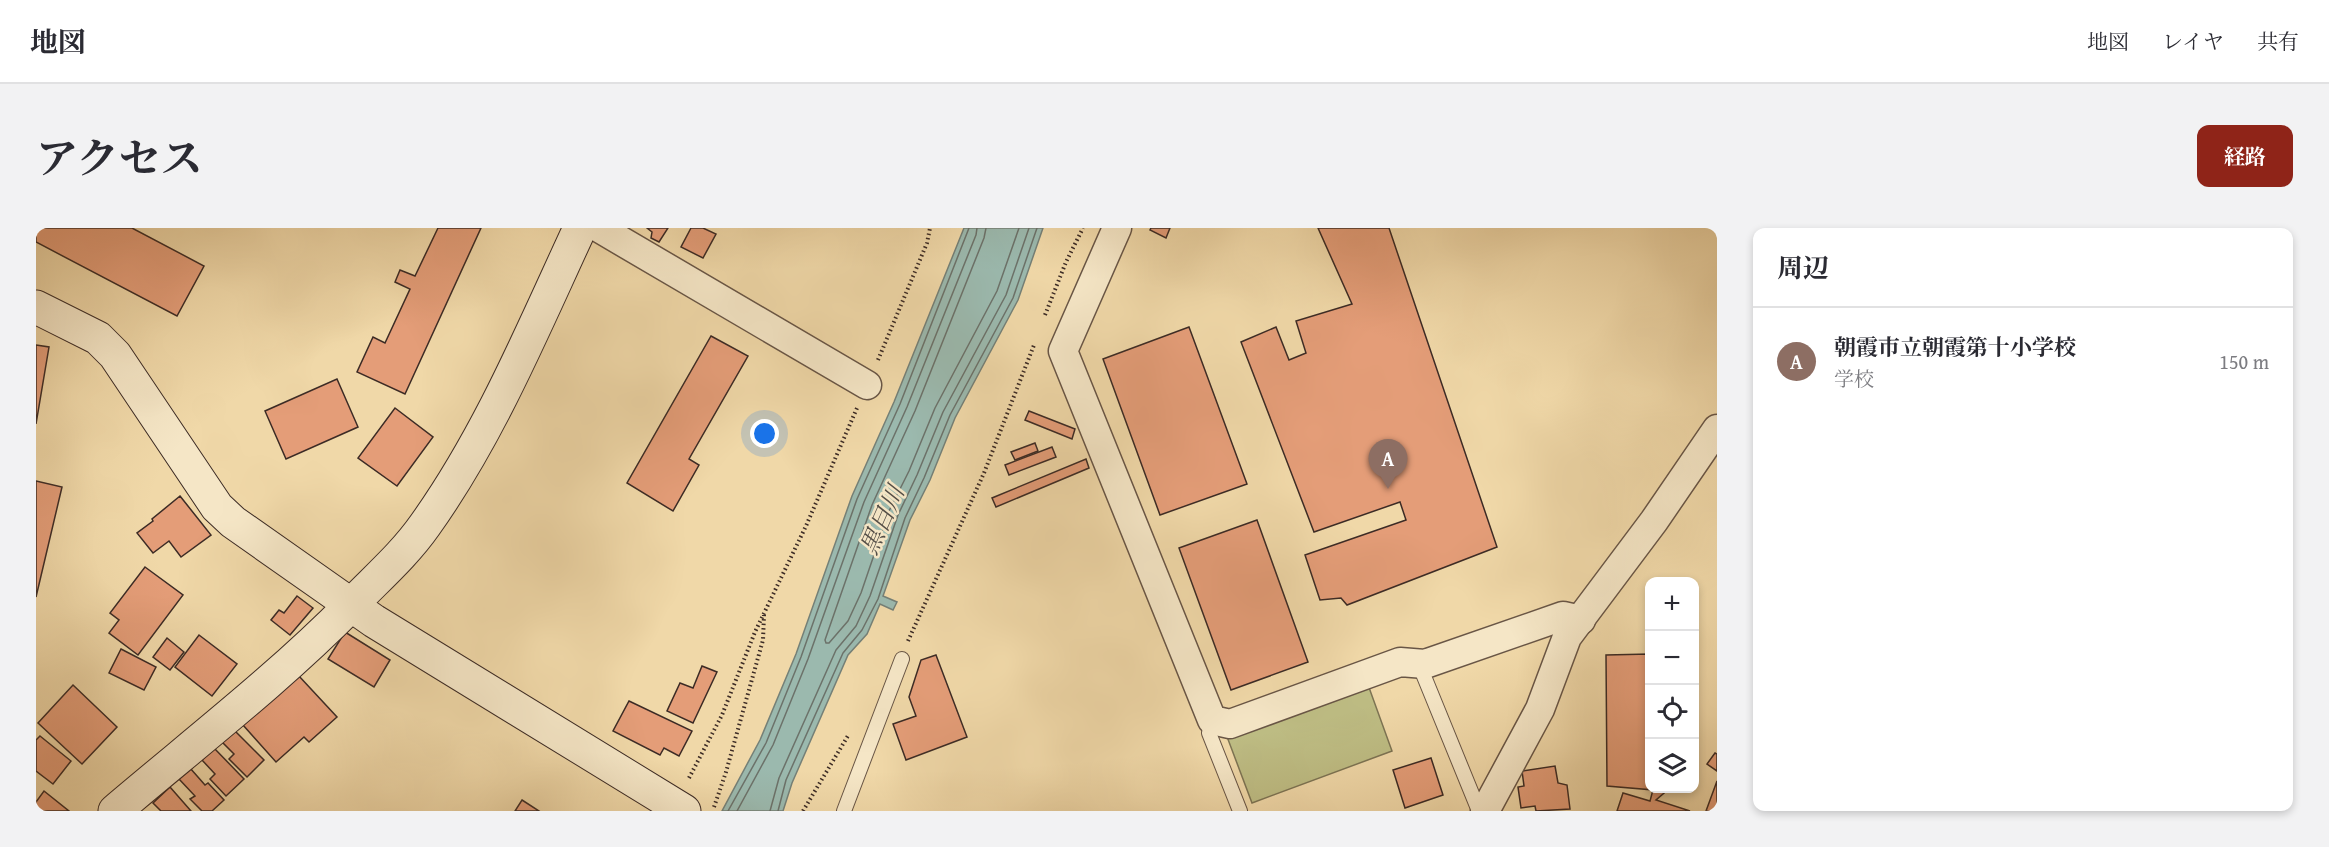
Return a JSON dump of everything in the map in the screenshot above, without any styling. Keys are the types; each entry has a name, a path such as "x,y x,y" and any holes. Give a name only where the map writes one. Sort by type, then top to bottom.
{"street":[{"path":"116,811 320,637 397,560 417,535 457,478 498,404 580,228"},
{"path":"599,228 867,385"},
{"path":"1117,228 1063,351 1212,720 1230,724 1400,662 1425,664 1563,616 1581,620"},
{"path":"36,308 98,338 115,355 217,507 233,522 350,606 676,809"},
{"path":"1485,811 1540,709 1568,637 1654,521 1717,429"}],"lane":[{"path":"844,811 902,659"},
{"path":"1419,663 1479,811"},
{"path":"1212,720 1209,733 1240,811"}],"path":[{"path":"676,809 722,715 764,614 806,526 927,243 930,228"},
{"path":"1045,316 1066,262 1083,228"},
{"path":"902,659 910,634 984,473 1036,338"},
{"path":"713,811 763,640 764,614"}],"shaded area":[{"path":"1367,682 1392,751 1252,803 1226,734"}],"water":[{"name":"黒目川","path":"964,228 1043,228 1018,300 955,418 930,480 910,520 883,596 897,602 893,610 880,604 867,634 848,655 792,783 783,811 722,811 760,740 796,654 852,496 894,402"}],"building":[{"path":"36,228 132,228 204,266 177,316 36,242"},
{"path":"438,228 481,228 405,394 357,372 373,337 385,343 410,289 395,282 400,270 415,276"},
{"path":"647,228 668,228 659,242 651,238 652,232"},
{"path":"691,228 703,228 716,234 703,258 681,247"},
{"path":"1151,228 1170,228 1166,238 1150,230"},
{"path":"1318,228 1389,228 1497,547 1347,605 1341,598 1320,600 1305,555 1406,520 1400,502 1314,532 1241,342 1276,327 1289,360 1306,353 1296,321 1352,304"},
{"path":"1189,327 1247,484 1160,515 1103,359"},
{"path":"711,336 748,356 689,459 699,465 673,511 627,483"},
{"path":"36,345 49,347 36,424"},
{"path":"337,379 358,427 286,459 265,411"},
{"path":"395,408 433,437 397,486 358,458"},
{"path":"1029,411 1075,429 1072,439 1025,420"},
{"path":"1035,443 1038,451 1015,460 1011,452"},
{"path":"1052,447 1056,457 1009,475 1005,465"},
{"path":"1086,459 1089,468 996,507 992,498"},
{"path":"36,481 62,487 36,597"},
{"path":"180,496 211,535 181,557 169,541 153,553 137,533"},
{"path":"1257,520 1308,662 1231,690 1179,548"},
{"path":"145,567 183,595 138,655 109,633 119,620 110,613"},
{"path":"297,596 313,608 290,635 271,620 279,610 284,613"},
{"path":"345,632 390,660 374,687 328,659"},
{"path":"199,635 237,664 212,696 175,667"},
{"path":"167,638 184,652 170,670 153,657"},
{"path":"121,649 156,667 144,690 109,673"},
{"path":"1645,654 1645,789 1607,786 1606,655"},
{"path":"936,655 967,737 906,760 893,724 916,716 909,697 921,660"},
{"path":"702,666 717,672 693,723 667,711 680,683 693,688"},
{"path":"298,675 337,717 309,742 304,737 276,762 243,725"},
{"path":"73,685 117,727 82,764 38,723"},
{"path":"629,701 692,731 679,756 664,748 660,755 613,731"},
{"path":"233,729 264,760 247,777 229,759 234,754 221,741"},
{"path":"40,736 71,761 53,784 36,771 36,740"},
{"path":"214,748 244,779 226,796 210,779 215,774 202,760"},
{"path":"1715,753 1717,754 1717,771 1707,764"},
{"path":"1431,758 1443,795 1405,808 1393,770"},
{"path":"1555,766 1558,783 1567,785 1570,809 1536,811 1535,806 1521,808 1518,787 1524,786 1522,771"},
{"path":"190,768 205,785 208,783 224,800 212,811 202,811 190,799 195,796 179,779"},
{"path":"1717,781 1717,811 1706,811"},
{"path":"170,787 191,811 161,811 153,803"},
{"path":"44,791 69,811 36,811 36,802"},
{"path":"1623,793 1650,801 1652,793 1664,793 1656,800 1690,811 1617,811"},
{"path":"522,800 539,811 515,811"}],"place":[{"name":"朝霞市立朝霞第十小学校","path":"1388,489"}]}
